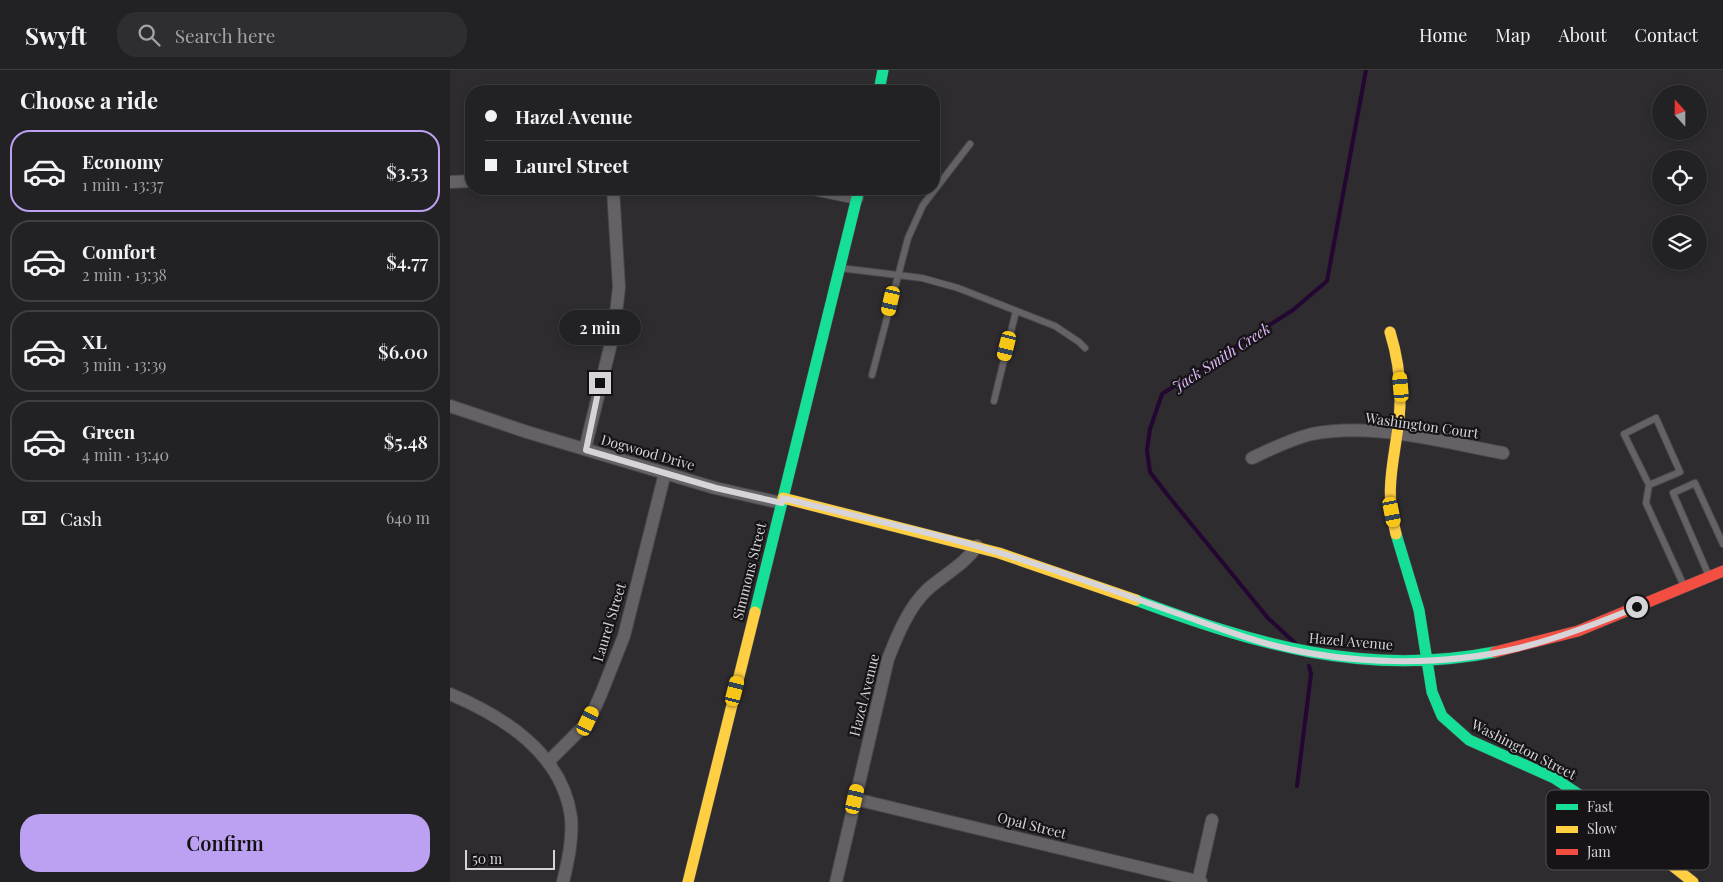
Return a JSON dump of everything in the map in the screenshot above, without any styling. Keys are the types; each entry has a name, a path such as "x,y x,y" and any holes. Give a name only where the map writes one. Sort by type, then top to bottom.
{"street":[{"path":"879,85 883,70"},
{"path":"450,182 465,181"},
{"path":"586,450 614,331 619,287 613,195"},
{"name":"Simmons Street","path":"688,882 858,195"},
{"name":"Washington Street","path":"1390,332 1399,367 1401,387 1397,434 1390,470 1389,498 1418,610 1435,704 1451,726 1477,744 1540,771 1575,790"},
{"name":"Dogwood Drive","path":"450,406 586,450 716,488 782,500"},
{"name":"Washington Court","path":"1252,458 1314,434 1366,431 1397,434 1503,453"},
{"name":"Laurel Street","path":"548,762 588,721 601,694 624,636 665,473"},
{"name":"Hazel Avenue","path":"782,500 977,546 1271,645 1318,655 1375,660 1427,660 1480,655 1520,648 1605,620 1723,571"},
{"name":"Hazel Avenue","path":"836,882 888,659 900,627 927,590 967,560 977,546"},
{"path":"450,694 486,709 518,731 548,762 562,786 571,818 570,851 563,882"},
{"name":"Opal Street","path":"855,799 1199,882"},
{"path":"1199,882 1212,820"},
{"name":"Washington Street","path":"1678,870 1693,882"}],"lane":[{"path":"940,183 970,144"},
{"path":"872,375 908,238 923,205 931,195"},
{"path":"840,268 922,278 958,288 1055,326 1085,348"},
{"path":"994,401 1016,311"},
{"path":"1649,485 1680,472 1656,418 1624,434 1649,485 1646,503 1684,587"},
{"path":"1710,576 1674,493 1695,483 1723,544"}],"waterway":[{"name":"Jack Smith Creek","path":"1295,643 1268,618 1150,472 1147,450 1150,429 1162,394 1293,310 1327,281 1366,70"},
{"name":"Jack Smith Creek","path":"1297,786 1311,674 1309,666"}],"traffic: fast":[{"path":"880,85 883,70"},
{"path":"755,612 858,195"},
{"path":"1396,534 1419,610 1432,692 1442,716 1469,740 1554,778 1572,790"},
{"path":"1136,600 1225,631 1268,643 1312,652 1356,658 1401,661 1447,659 1495,652"}],"traffic: slow":[{"path":"1390,332 1398,365 1400,386 1399,419 1390,489 1392,518 1396,534"},
{"path":"783,498 999,553 1136,600"},
{"path":"688,882 755,612"},
{"path":"1678,870 1693,882"}],"traffic: jam":[{"path":"1495,652 1578,631 1723,571"}],"route":[{"path":"600,383 587,436 586,450 716,488 782,503 783,498 977,546 1080,579 1271,645 1318,655 1375,660 1453,658 1520,648 1548,640 1637,607"}]}
